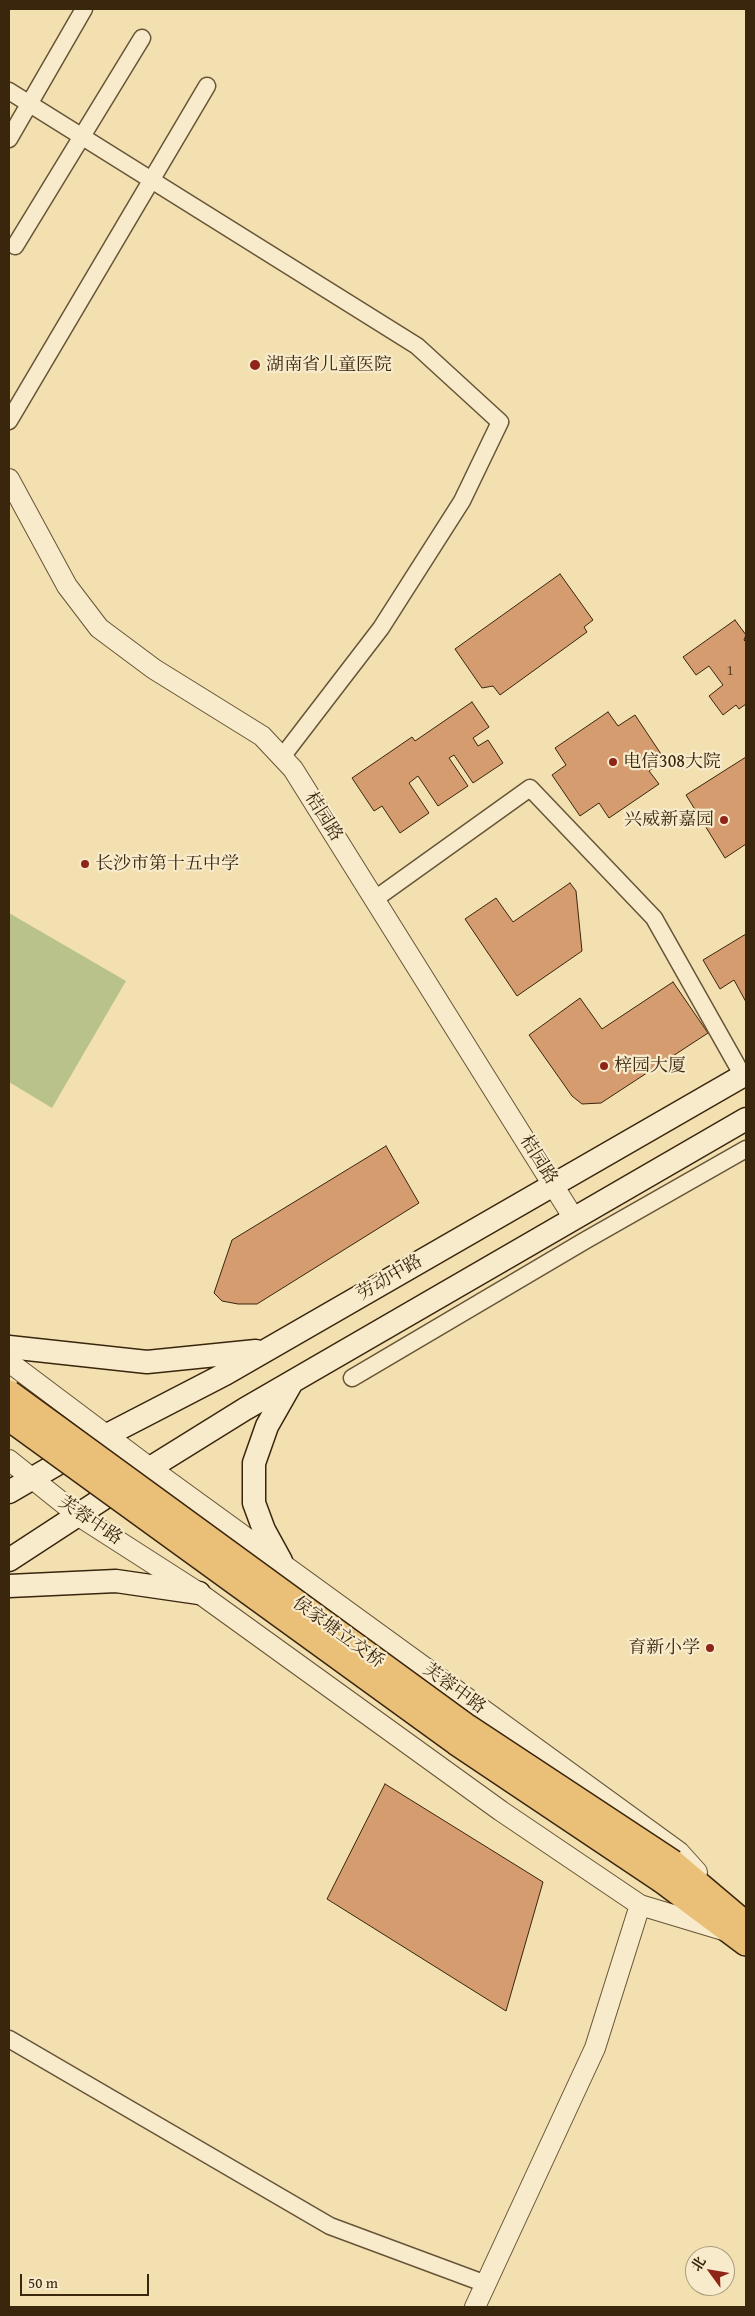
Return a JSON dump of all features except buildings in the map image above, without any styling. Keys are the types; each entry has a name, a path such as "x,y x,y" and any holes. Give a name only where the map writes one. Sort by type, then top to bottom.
{"main road":[{"name":"劳动中路","path":"9,1492 107,1435 265,1351 745,1075"},
{"path":"9,1560 150,1468 292,1382 573,1217 746,1119"},
{"path":"9,1347 147,1362 265,1351"},
{"path":"281,1561 264,1530 254,1504 254,1463 267,1426 292,1382"},
{"name":"侯家塘立交桥","path":"9,1393 668,1872"},
{"name":"侯家塘立交桥","path":"9,1418 456,1742 668,1872"},
{"path":"9,1586 116,1581 199,1592"},
{"path":"668,1872 741,1930"}],"street":[{"path":"9,139 84,9"},
{"path":"15,246 142,38"},
{"path":"9,421 207,86"},
{"path":"9,91 417,346 500,422 462,501 381,628 282,757"},
{"name":"桔园路","path":"9,480 67,586 99,628 154,669 262,736 293,768 573,1217"},
{"path":"375,899 530,788 654,918 745,1075"},
{"path":"352,1378 586,1240 746,1149"},
{"path":"9,1362 107,1435"},
{"name":"芙蓉中路","path":"107,1435 679,1852 741,1930"},
{"name":"芙蓉中路","path":"9,1460 79,1516 199,1592 501,1811 640,1905 741,1930"},
{"path":"475,2307 595,2048 640,1905"},
{"path":"9,2039 330,2226 486,2284"}],"green space":[{"path":"9,913 126,981 52,1108 9,1082"}],"place":[{"name":"湖南省儿童医院","path":"255,365"},
{"name":"电信308大院","path":"613,762"},
{"name":"兴威新嘉园","path":"724,820"},
{"name":"长沙市第十五中学","path":"85,864"},
{"name":"梓园大厦","path":"604,1066"},
{"name":"育新小学","path":"710,1648"}]}
